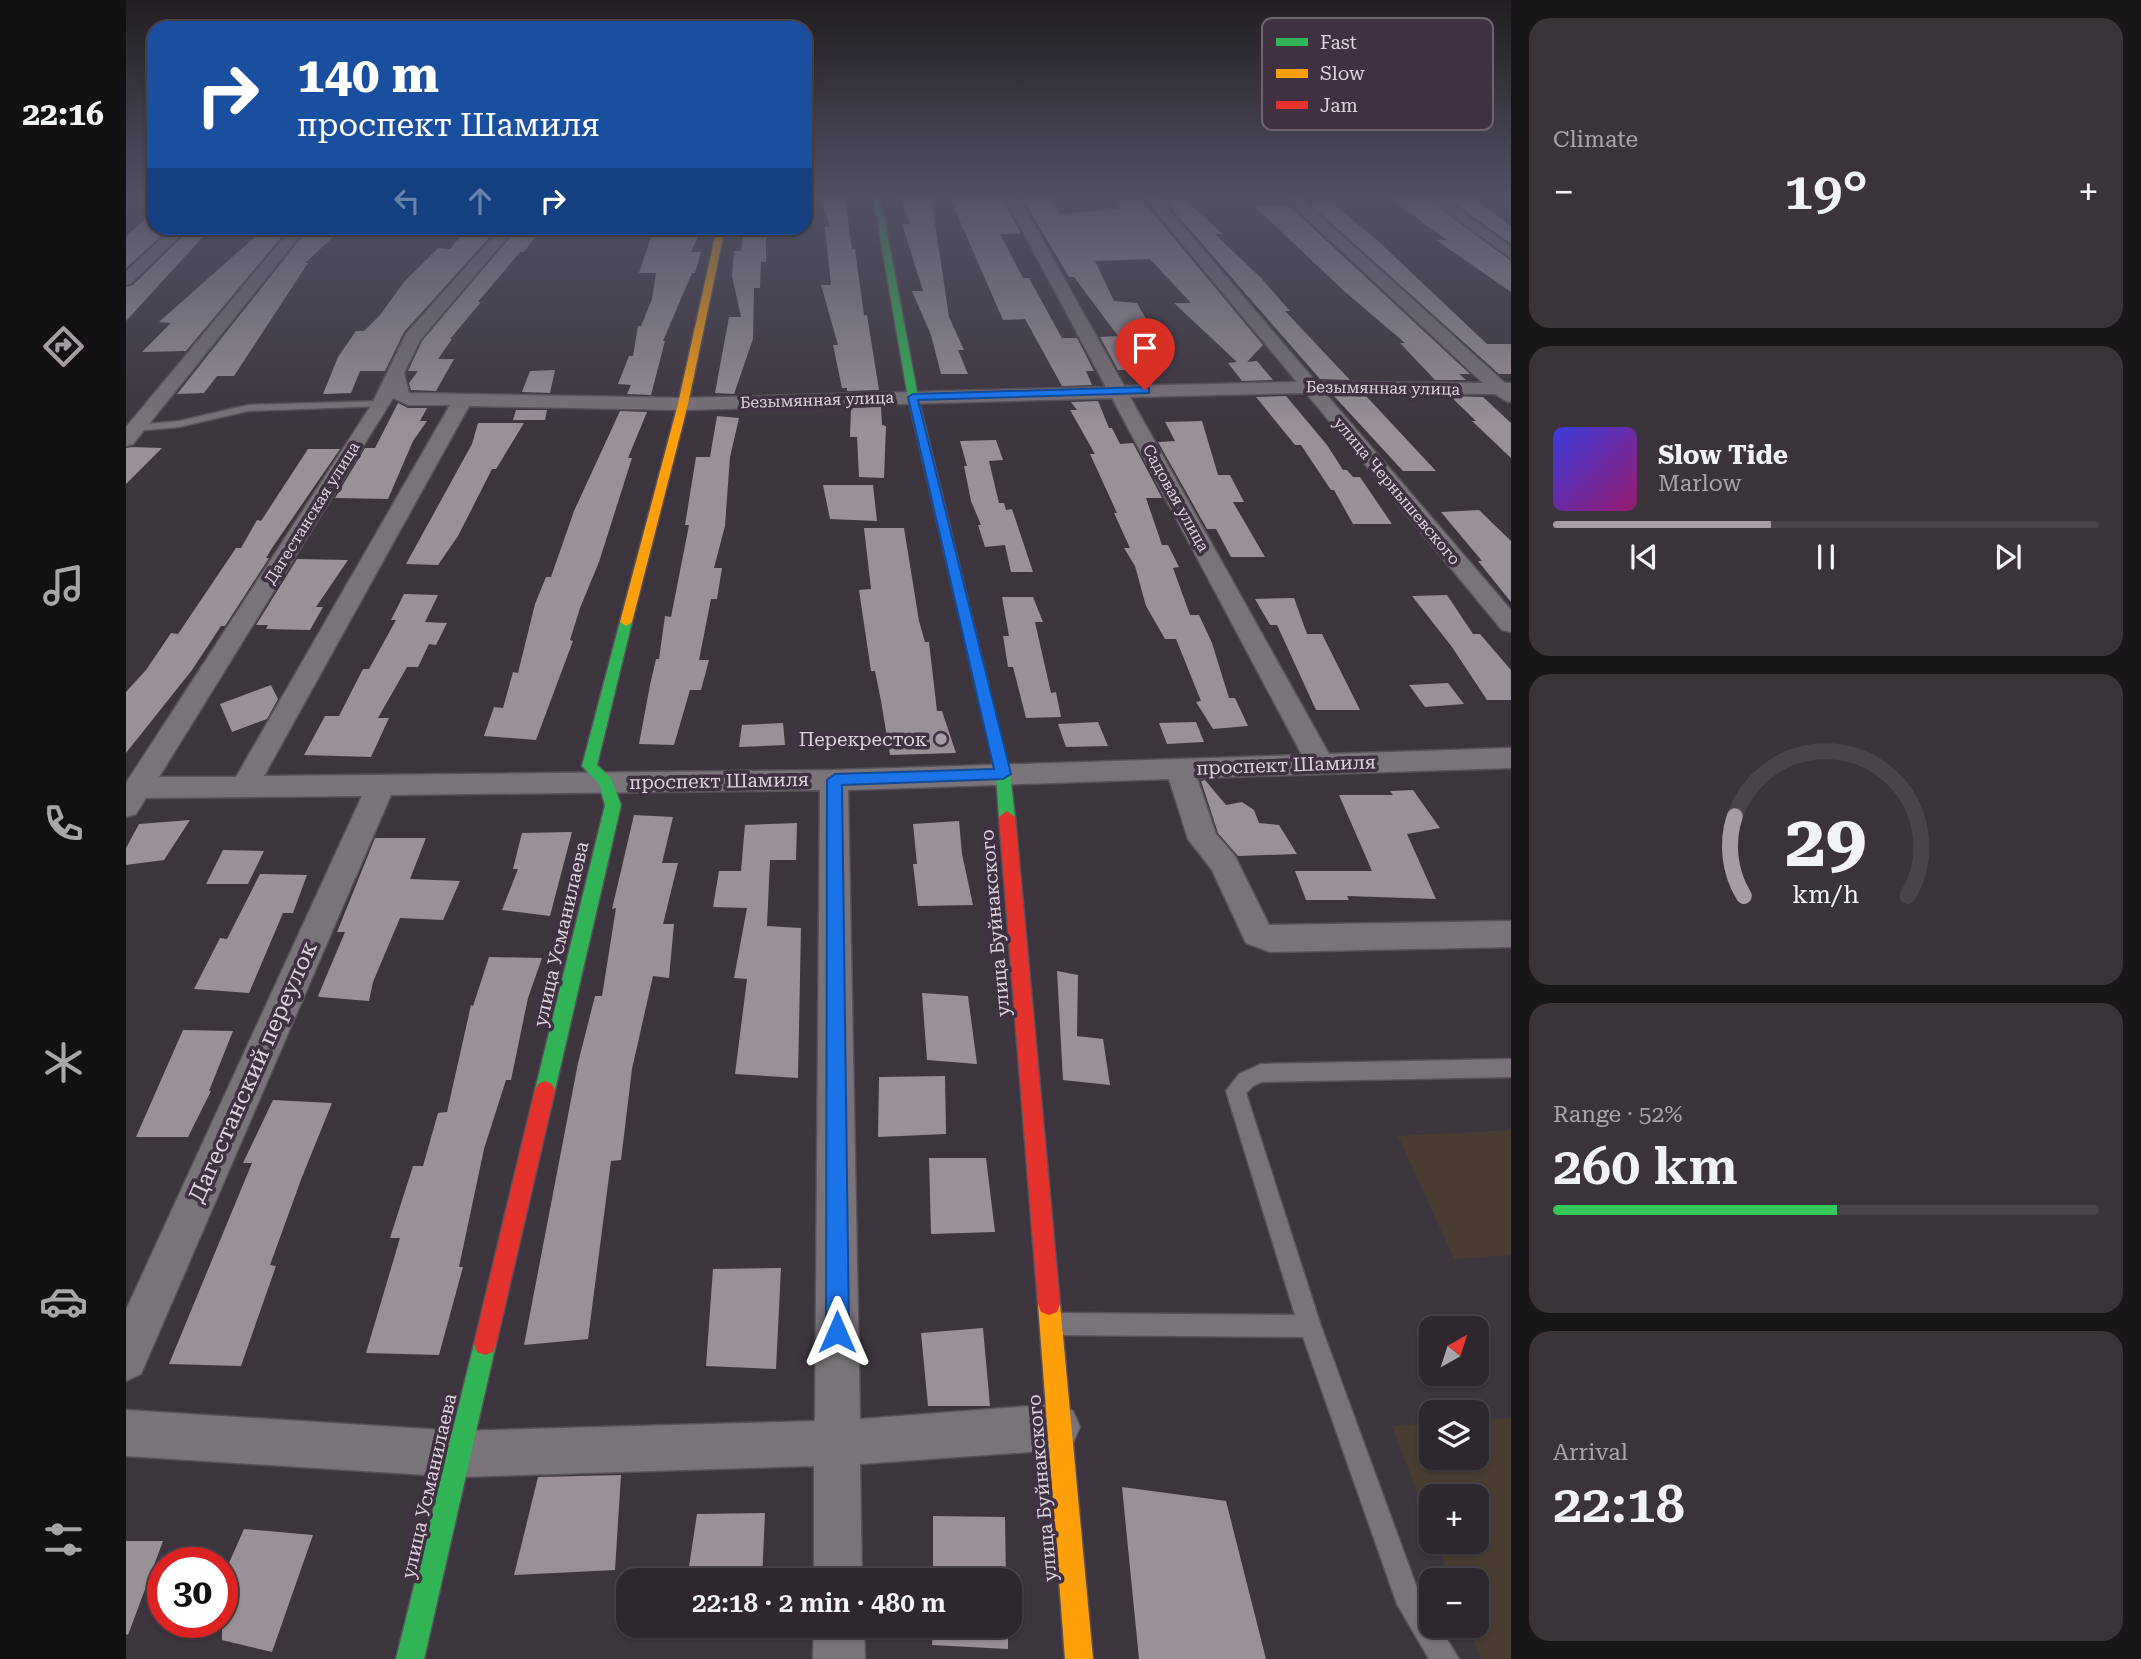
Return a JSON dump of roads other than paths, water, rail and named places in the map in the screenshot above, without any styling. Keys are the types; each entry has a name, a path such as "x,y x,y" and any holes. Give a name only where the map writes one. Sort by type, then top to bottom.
{"street":[{"path":"131,434 262,273"},
{"name":"Дагестанская улица","path":"132,797 381,404 412,338 468,273"},
{"name":"улица Усманилаева","path":"410,1659 613,805 606,782 589,766 683,404 711,273"},
{"name":"улица Буйнакского","path":"891,273 913,397 1003,774 1079,1659"},
{"name":"Садовая улица","path":"1053,273 1321,764"},
{"name":"улица Чернышевского","path":"1214,273 1511,625"},
{"path":"1376,273 1508,393"},
{"name":"Безымянная улица","path":"395,371 397,388 401,396 408,399 683,404 1308,387 1508,393"},
{"path":"245,785 463,399"},
{"name":"проспект Шамиля","path":"132,797 245,785 835,780 1511,758"},
{"path":"126,760 157,759"},
{"path":"1179,768 1203,839 1224,864 1257,933 1270,939 1511,934"},
{"path":"835,780 838,1568"},
{"name":"Дагестанский переулок","path":"126,1359 381,785"},
{"path":"126,1433 458,1454 838,1443 1057,1427"},
{"path":"839,1638 839,1659"}],"lane":[{"path":"131,434 248,408 381,404"},
{"path":"1445,1659 1410,1604 1310,1326 1236,1091 1246,1080 1261,1073 1511,1068"},
{"path":"1050,1324 1310,1326"}],"place":[{"name":"Перекресток","path":"941,739"}]}
